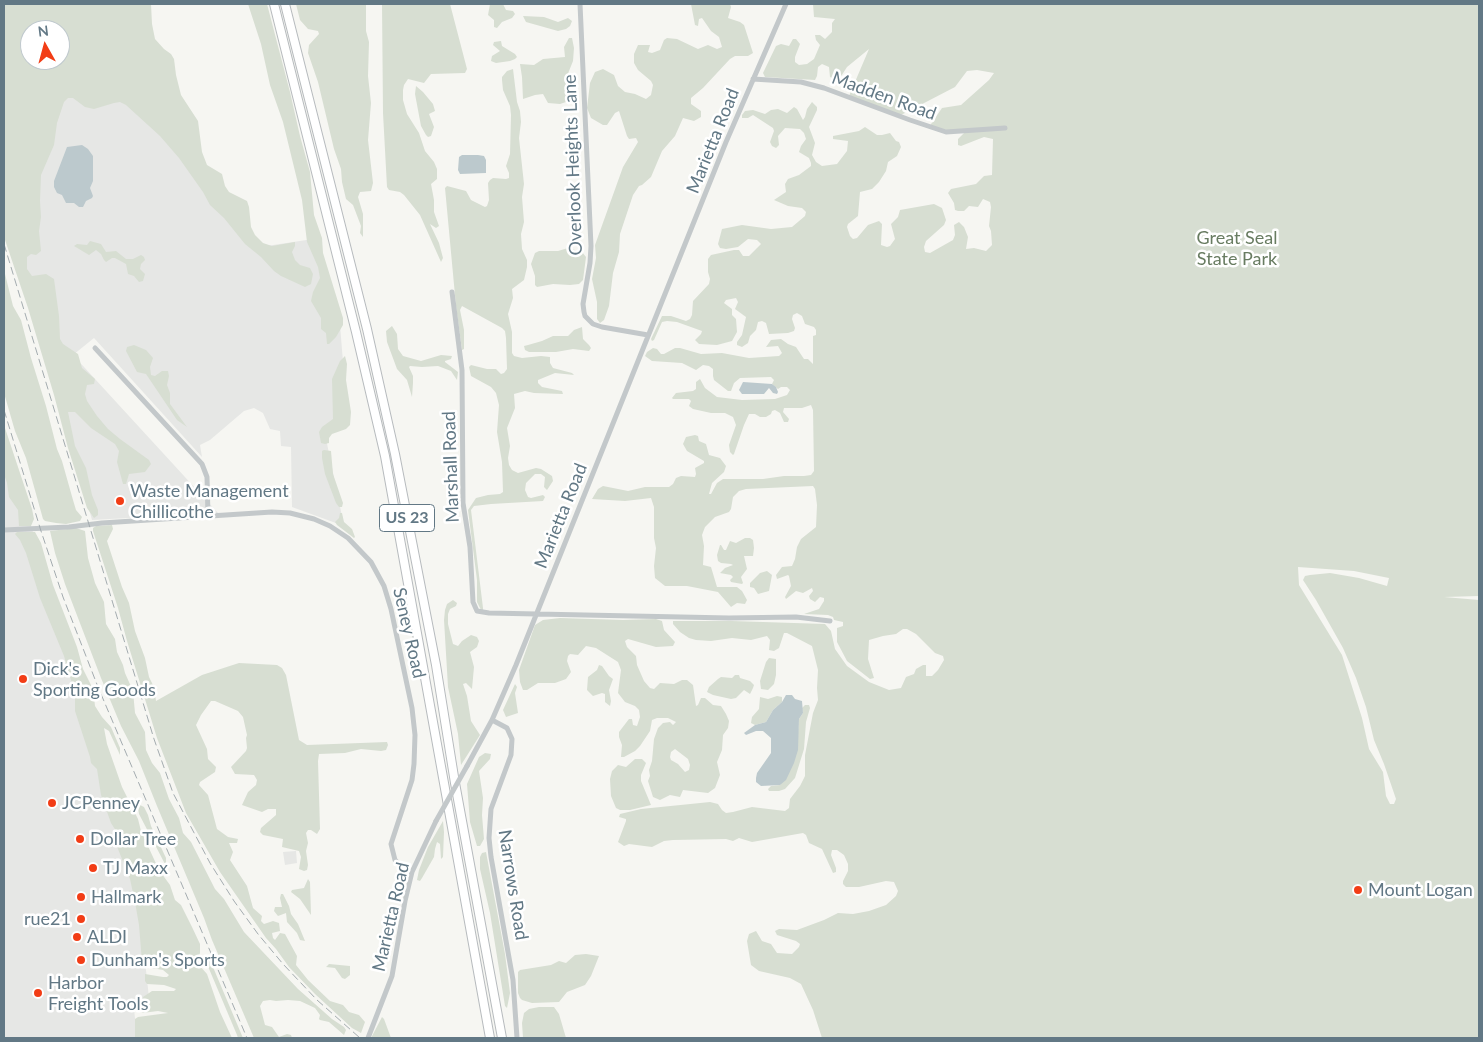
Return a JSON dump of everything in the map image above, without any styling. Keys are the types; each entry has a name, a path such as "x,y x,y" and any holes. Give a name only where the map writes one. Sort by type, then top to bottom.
{"highway":[{"name":"US 23","path":"274,4 385,456 490,1038"},
{"name":"US 23","path":"285,4 369,338 395,454 436,665 502,1038"}],"street":[{"name":"Overlook Heights Lane","path":"580,4 591,246 583,304 584,312 585,316 593,324 648,335"},
{"name":"Marietta Road","path":"368,1038 392,976 403,908 412,872 436,821 492,720 516,665 648,335 753,79 786,4"},
{"name":"Madden Road","path":"753,79 801,82 824,88 946,132 1005,128"},
{"name":"Marshall Road","path":"452,292 458,347 462,361 463,503 470,547 474,606 479,612 484,613 536,614"},
{"path":"95,348 202,464 208,477 208,516"},
{"name":"Seney Road","path":"4,530 272,512 305,516 322,522 348,538 376,569 384,586 391,608 412,708 416,735 412,780 391,844 395,860 404,869 412,872"},
{"path":"536,614 729,618 775,617 815,618 830,621"},
{"name":"Narrows Road","path":"492,720 507,728 512,739 511,755 491,809 489,838 513,980 517,1038"}],"shaded area":[{"path":"57,96 140,97 260,247 313,239 339,313 348,423 324,429 344,526 292,507 291,447 281,446 280,431 270,429 263,413 254,408 244,411 210,440 200,445 202,457 94,338 73,355 218,513 92,520 32,299 21,251"},
{"path":"82,145 93,156 93,181 90,188 93,196 86,201 83,207 79,207 74,203 66,203 62,195 57,193 54,181 67,147"},
{"path":"462,155 484,156 486,160 486,173 460,174 458,170 459,157"},
{"path":"743,382 772,384 778,392 777,394 773,393 769,388 764,394 742,394 739,390"},
{"path":"4,439 104,760 140,915 150,1007 134,1009 137,1038 4,1038"},
{"path":"786,695 792,695 795,699 802,701 803,713 799,719 798,750 786,780 780,785 761,786 756,782 757,773 771,753 771,738 763,731 756,731 746,735 744,733 755,725 766,722 773,710 782,702"},
{"path":"296,851 297,863 285,865 283,852"}],"green space":[{"path":"4,4 151,4 155,39 174,59 181,95 198,121 202,152 207,165 222,174 225,186 229,192 247,201 251,227 255,235 263,243 272,246 295,242 292,252 295,260 300,265 310,268 313,274 311,284 305,287 281,276 245,244 224,218 210,205 179,158 160,136 126,105 120,102 94,109 85,107 73,98 68,98 64,102 57,123 54,145 41,175 39,231 41,251 36,255 31,254 27,257 27,269 32,276 46,274 54,279 60,339 63,344 78,354 82,368 95,379 94,384 87,385 85,394 87,401 108,429 149,460 151,464 145,472 129,474 126,484 123,484 117,462 119,451 115,444 91,428 75,412 68,412 75,446 86,468 92,495 98,510 98,515 94,518 87,508 68,448 28,308 4,237"},
{"path":"248,4 267,4 310,172 314,215 322,238 323,253 343,318 343,325 329,344 327,344 326,333 321,329 321,318 311,301 320,278 318,267 307,242 302,200 283,122 270,85 261,44"},
{"path":"296,4 366,4 366,31 369,42 368,76 371,103 368,140 373,183 371,191 360,192 358,197 363,214 363,237 360,233 361,226 353,205 346,199 341,169 334,149 318,82 308,53 309,45 319,34 318,31 308,29 300,20"},
{"path":"382,4 450,4 467,69 465,73 431,74 424,83 408,79 403,90 403,100 407,114 419,133 425,151 437,169 437,179 431,184 434,212 439,226 436,228 430,224 439,243 443,258 441,262 420,215 404,195 400,192 389,190 387,187 383,113"},
{"path":"490,4 503,4 506,10 513,11 515,14 512,18 502,22 497,28 494,27 494,20 488,15"},
{"path":"691,4 730,4 728,18 744,25 753,53 748,56 735,56 730,59 691,98 691,104 701,111 701,117 694,121 683,118 675,136 662,151 651,177 639,186 633,195 620,234 619,252 613,273 609,306 604,320 600,323 597,319 597,302 592,279 596,258 595,245 623,167 638,142 636,138 629,139 627,136 619,111 615,113 607,125 603,125 591,118 587,108 590,83 595,72 603,69 614,75 618,86 625,92 646,99 651,95 653,85 638,70 634,63 634,54 638,45 650,45 648,52 652,53 660,50 664,40 667,38 677,39 698,49 708,45 717,49 722,47 719,37 711,31 702,18 699,19 698,26 695,25"},
{"name":"Great Seal State Park","path":"813,4 1479,4 1479,596 1444,597 1479,600 1479,1038 822,1038 813,1010 801,984 790,978 759,971 751,965 747,941 749,934 756,931 762,941 771,944 777,953 792,954 800,944 777,935 775,931 779,929 797,930 838,913 853,914 886,905 896,896 898,891 894,882 886,881 859,887 846,887 843,881 848,871 848,864 844,855 837,850 832,850 831,855 836,868 836,872 833,873 822,849 809,843 806,835 803,833 752,842 739,838 733,841 726,839 673,840 664,841 652,847 629,844 624,846 618,842 626,821 626,819 619,817 620,814 641,809 710,802 718,804 726,813 752,807 785,811 789,808 790,799 805,776 805,755 813,713 818,700 818,670 812,646 787,633 784,633 779,648 774,651 769,650 770,640 767,636 751,640 732,638 711,641 696,640 680,632 673,624 673,621 825,624 831,631 835,649 847,666 869,682 889,690 901,688 906,677 914,674 916,669 923,665 926,665 926,676 932,676 944,660 943,656 935,653 916,634 903,629 896,634 869,640 868,659 874,678 870,679 847,661 837,642 837,628 843,626 843,622 834,620 833,617 828,615 804,614 819,609 824,598 820,597 815,602 810,599 809,596 813,591 812,588 803,593 796,591 786,599 785,597 791,586 789,576 777,579 776,575 782,567 792,566 801,539 816,527 817,505 813,486 746,489 739,491 733,497 729,512 715,517 705,527 702,535 704,546 703,565 711,567 717,587 737,587 742,591 747,600 745,604 737,603 731,607 718,592 687,586 665,586 655,578 654,507 651,498 625,501 592,499 598,489 603,486 628,491 645,487 669,487 676,478 681,476 695,477 695,468 704,463 704,461 687,451 683,444 686,437 695,435 698,436 699,441 706,444 709,455 720,458 726,466 724,472 712,483 709,494 711,494 717,483 723,479 804,476 811,475 814,471 813,410 811,405 802,408 784,408 783,412 789,419 788,422 784,422 780,413 775,410 766,417 749,414 733,455 730,452 729,445 736,425 733,417 725,413 711,413 693,409 689,406 691,401 689,399 672,398 676,393 696,389 696,382 700,379 705,388 717,397 742,400 775,399 787,395 790,390 787,387 778,389 772,384 774,380 771,377 740,378 734,383 731,391 728,391 714,380 713,369 709,366 703,365 696,370 682,363 652,361 645,356 653,348 664,354 675,348 680,348 701,354 722,353 749,358 779,356 782,353 778,346 766,347 771,340 781,339 796,347 804,359 808,359 813,364 813,336 816,335 816,330 814,327 805,324 802,316 797,313 793,315 792,319 794,331 769,334 766,323 762,321 758,322 756,330 750,336 748,343 742,347 737,345 742,335 746,317 735,309 738,302 736,298 726,300 724,303 732,309 732,315 736,319 737,332 732,341 717,345 699,344 695,340 702,331 677,322 667,321 662,322 654,340 652,341 651,339 662,316 671,316 686,321 690,319 693,301 709,284 708,259 711,255 739,250 743,256 749,256 761,244 757,240 748,239 738,247 720,248 718,244 722,229 742,225 771,229 792,227 805,216 806,212 802,208 788,206 774,200 786,192 785,184 788,179 799,175 811,166 809,158 799,152 806,139 804,133 800,129 785,128 778,136 779,145 776,148 770,142 774,131 773,128 753,115 748,118 742,118 745,111 753,110 765,114 771,110 778,109 787,113 794,107 803,120 812,102 817,107 817,110 809,127 815,143 812,155 816,162 822,166 837,164 847,151 848,141 833,139 833,136 859,131 865,127 877,135 890,133 899,142 901,147 897,156 888,162 886,171 879,182 872,189 860,192 858,216 847,227 853,239 857,238 868,225 879,221 882,224 881,245 890,246 895,239 891,224 898,217 900,210 934,204 942,208 946,220 944,225 926,241 925,252 930,253 953,240 955,235 954,225 959,222 964,227 968,237 966,249 974,248 986,251 992,245 989,226 990,202 983,199 978,207 969,206 964,211 958,211 955,210 954,203 948,193 951,189 976,184 984,176 992,175 993,139 984,137 961,146 958,145 958,139 964,133 929,127 942,108 961,105 989,80 994,73 977,70 967,71 955,87 901,115 849,96 869,49 847,67 838,81 830,77 829,67 822,64 818,67 815,80 765,77 763,73 776,46 781,44 789,46 793,39 796,39 800,44 795,62 799,65 807,64 814,59 820,45 815,35 820,35 825,39 832,32 832,23 835,19 814,17","holes":["1298,567 1354,571 1389,578 1387,586 1359,578 1330,573 1305,576 1303,580 1343,648 1356,678 1366,707 1374,740 1396,799 1394,804 1390,804 1386,796 1383,772 1369,749 1362,718 1342,655 1299,585"]},
{"path":"523,16 544,17 558,22 568,18 572,21 566,29 558,31 526,22"},
{"path":"569,38 572,38 574,48 573,61 567,76 573,92 569,101 560,104 548,103 543,94 523,99 520,64 534,65 543,59 565,57 564,47"},
{"path":"501,41 502,46 515,54 517,57 515,59 496,63 491,61 492,56 500,51 493,45 494,42"},
{"path":"513,69 521,122 519,138 524,184 522,197 524,222 521,234 522,249 527,260 527,267 524,280 512,289 513,298 508,314 512,332 512,353 514,356 522,358 550,357 550,363 553,368 574,375 555,373 538,380 542,387 562,391 563,394 525,391 514,394 515,408 507,428 510,446 509,465 512,470 518,473 536,468 541,469 552,476 553,481 547,490 544,487 545,477 541,474 535,474 526,483 525,490 528,497 543,495 545,497 543,501 474,506 471,510 483,608 481,610 477,602 477,580 468,510 476,498 503,492 502,462 497,432 499,405 496,393 491,387 471,376 469,367 471,365 496,369 501,374 504,373 507,369 506,338 505,331 502,328 462,306 460,310 464,330 464,349 462,350 445,188 447,186 466,191 471,200 485,207 489,200 488,183 490,180 493,178 509,178 506,166 510,154 511,115 510,106 503,90 502,77 507,71"},
{"path":"416,86 433,104 435,111 429,114 434,127 431,136 428,137 421,126 415,94"},
{"path":"90,241 101,244 106,252 116,251 126,259 133,259 141,255 144,257 145,260 141,264 140,269 145,274 143,281 139,282 134,276 128,274 126,264 115,258 106,262 96,250 89,255 74,246 77,244 87,245"},
{"path":"568,248 582,252 586,257 583,280 579,284 553,284 537,287 531,264 535,253"},
{"path":"4,270 13,306 21,320 76,510 82,517 80,521 66,524 45,521 43,519 26,458 15,431 4,393"},
{"path":"392,326 397,334 398,349 403,356 421,361 441,355 452,356 451,359 445,362 458,372 457,380 451,371 438,366 410,366 413,376 412,397 407,380 397,369 387,342 386,331"},
{"path":"582,327 583,339 591,348 589,351 573,349 556,352 529,352 525,350 524,346 553,336 568,336 574,330"},
{"path":"134,345 146,350 153,358 150,367 151,375 155,376 162,371 168,371 167,385 170,393 170,404 187,427 177,420 146,374 137,372 126,351 127,347"},
{"path":"345,356 347,364 346,380 351,412 350,425 346,429 332,434 329,438 329,443 321,443 319,432 322,427 333,419 332,379 340,361"},
{"path":"4,425 32,509 34,519 31,526 19,526 18,510 9,497 4,474"},
{"path":"322,451 331,451 333,474 343,503 342,507 339,507 336,503 325,474 322,458"},
{"path":"340,513 342,513 344,522 352,529 354,538 335,522 339,518"},
{"path":"112,525 113,529 107,541 129,603 135,631 145,658 149,677 154,687 156,701 202,675 239,663 277,665 282,668 286,675 299,740 307,745 387,742 386,750 381,751 361,749 345,753 319,754 320,829 317,834 311,830 308,830 306,833 308,865 307,870 304,871 299,869 301,857 299,851 282,847 283,839 263,835 260,832 261,828 276,815 276,809 268,809 262,812 242,805 248,792 256,785 257,780 254,775 235,774 231,767 247,748 247,735 243,717 238,711 211,701 196,725 207,749 208,759 216,767 215,772 200,782 199,785 208,795 217,829 228,837 238,839 237,843 229,843 233,852 230,860 247,886 253,908 262,916 261,921 264,924 273,921 279,923 280,931 272,933 273,938 275,940 280,933 285,934 297,956 296,965 308,980 330,1001 343,1005 349,1012 359,1015 365,1022 361,1033 352,1028 289,967 266,938 220,872 186,813 157,738 93,531 93,528 96,526"},
{"path":"76,528 85,531 88,558 95,583 104,602 106,624 115,639 117,652 133,691 135,713 145,732 146,750 152,763 160,773 169,799 179,818 183,833 191,842 215,889 224,899 244,932 298,989 344,1027 346,1030 344,1035 329,1022 320,1020 320,1015 315,1008 300,1001 270,1000 263,1001 260,1006 265,1025 272,1027 279,1037 287,1034 291,1035 292,1038 254,1038 139,761 121,726 101,678 65,584 50,531"},
{"path":"17,532 35,532 41,543 53,585 77,647 83,669 93,689 95,706 111,727 120,748 120,755 109,731 104,728 107,744 122,787 138,819 141,831 159,870 170,885 175,900 181,905 200,944 199,965 207,974 220,1012 232,1038 135,1038 135,1019 168,1013 158,1011 142,1013 148,1006 144,1004 143,997 152,991 174,991 176,989 164,985 147,984 145,981 145,974 163,977 169,975 163,970 146,967 142,962 135,902 130,879 116,844 118,834 111,823 101,795 97,769 91,763 75,711 75,694 64,656 40,598 26,553 15,534"},
{"path":"745,538 753,540 753,556 744,556 747,569 741,577 743,583 731,582 730,580 733,577 731,575 720,573 725,568 733,565 718,561 717,555 720,545 726,550 730,541 736,543"},
{"path":"767,571 772,575 769,591 758,594 754,588 750,587 750,583 760,573"},
{"path":"453,600 457,603 456,606 450,609 448,624 453,644 458,646 471,635 477,637 479,641 477,647 470,652 474,667 472,689 466,683 463,684 471,721 480,735 461,765 458,734 448,687 444,620 447,604"},
{"path":"560,618 656,619 662,621 664,630 675,642 673,646 656,647 628,639 625,641 627,647 636,656 637,665 644,681 650,688 654,689 660,683 674,684 687,680 693,685 696,706 701,698 705,698 713,705 721,706 726,714 729,721 728,728 723,735 722,750 717,762 720,775 715,788 708,793 683,790 680,797 670,795 660,800 653,797 648,781 654,739 658,728 663,723 670,722 673,725 676,722 668,718 652,720 650,731 640,746 635,751 621,757 622,745 619,732 629,719 632,719 633,725 637,726 640,717 639,710 625,702 618,693 621,670 618,662 596,648 586,646 578,655 570,654 568,656 567,661 571,672 566,679 555,683 538,683 527,690 523,690 519,670 535,625 543,620","holes":["675,749 688,759 689,770 685,772 678,764 671,760 671,752"]},
{"path":"769,658 776,659 774,684 768,690 761,689 760,681"},
{"path":"599,665 613,679 609,690 610,706 605,702 605,694 593,696 587,690 588,677 597,670"},
{"path":"735,675 739,675 740,678 750,681 754,685 750,694 744,690 736,698 731,699 707,692 709,687 721,677 732,678"},
{"path":"515,684 517,687 515,693 518,713 506,717 503,710"},
{"path":"777,696 782,697 782,702 773,710 766,722 755,725 751,723 752,717 759,709 760,697 768,699"},
{"path":"805,705 809,705 810,708 806,722 804,749 795,778 785,789 769,791 768,789 771,786 780,785 798,732 799,719 803,713 802,708"},
{"path":"485,753 491,754 490,759 479,771 483,798 484,839 480,846 477,846 470,822 467,784 479,757"},
{"path":"635,759 642,759 646,763 641,775 641,781 651,805 630,810 620,810 616,808 611,796 610,779 612,771 618,765 626,767"},
{"path":"140,805 144,807 148,815 166,858 166,866 139,814 138,808"},
{"path":"443,821 443,857 441,859 440,844 437,842 434,857 420,881 417,880 428,847"},
{"path":"486,852 505,954 510,993 507,1008 505,1006 490,913 480,869 480,857 482,853"},
{"path":"308,879 310,882 311,915 300,899 291,892 292,890 304,888"},
{"path":"281,894 283,894 305,941 300,940 297,933 287,922 286,913 278,916 274,911 275,907 282,907"},
{"path":"205,955 210,960 243,1038 238,1038"},
{"path":"575,955 599,956 585,985 567,992 559,1002 532,1003 520,998 518,993 518,972 520,970 551,965 559,961 566,963"},
{"path":"329,964 350,966 350,975 345,979 342,978 335,968 326,967"},
{"path":"554,1007 559,1014 566,1038 523,1038 522,1023 524,1013 529,1009"},
{"path":"382,1017 391,1038 371,1038"}],"railway":[{"path":"4,244 154,739 173,793 210,863 258,934 317,1000 360,1038"},
{"path":"4,410 63,597 98,687 247,1038"}],"place":[{"name":"Waste Management Chillicothe","path":"120,501"},
{"name":"Dick's Sporting Goods","path":"23,679"},
{"name":"JCPenney","path":"52,803"},
{"name":"Dollar Tree","path":"80,839"},
{"name":"TJ Maxx","path":"93,868"},
{"name":"Mount Logan","path":"1358,890"},
{"name":"Hallmark","path":"81,897"},
{"name":"rue21","path":"81,919"},
{"name":"ALDI","path":"77,937"},
{"name":"Dunham's Sports","path":"81,960"},
{"name":"Harbor Freight Tools","path":"38,993"}]}
